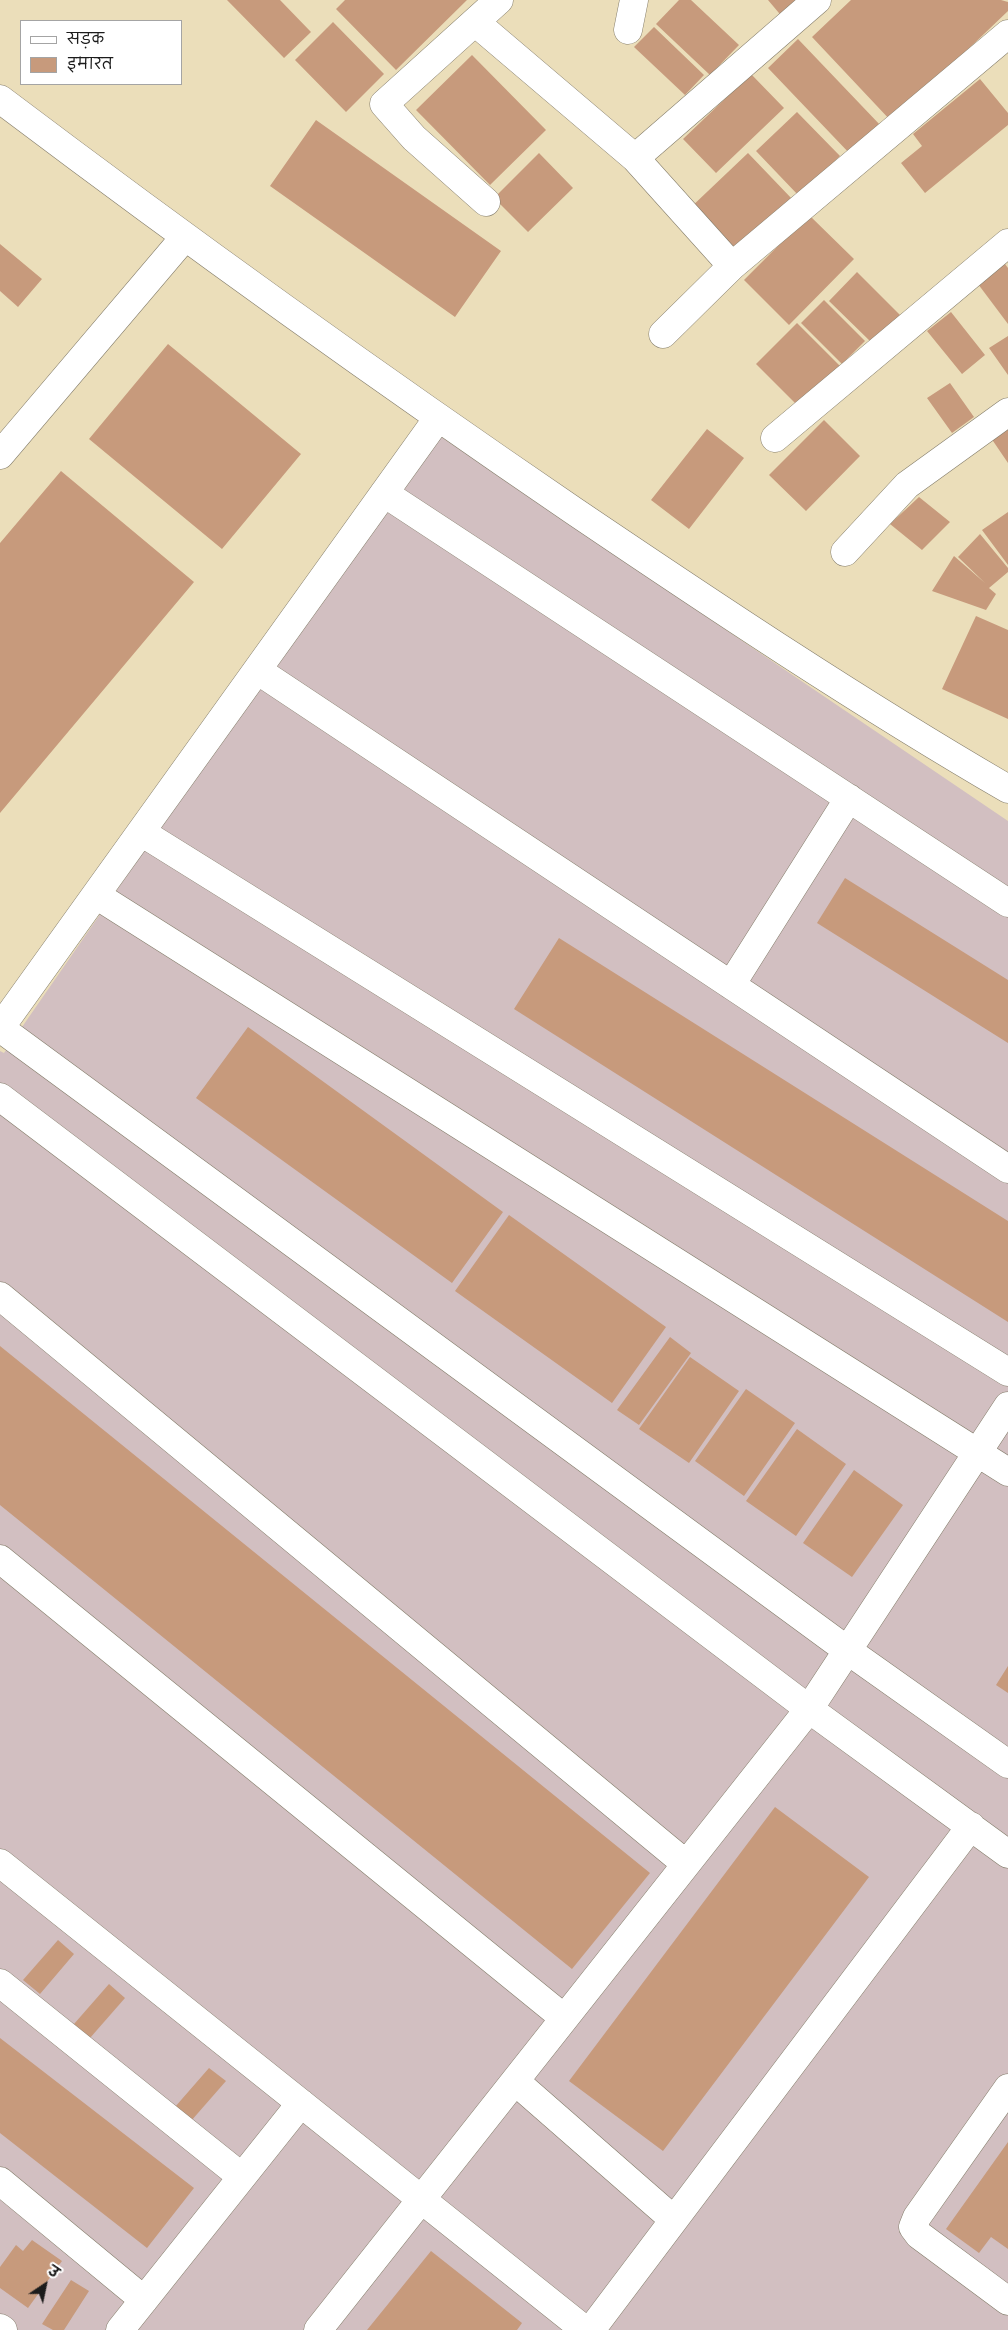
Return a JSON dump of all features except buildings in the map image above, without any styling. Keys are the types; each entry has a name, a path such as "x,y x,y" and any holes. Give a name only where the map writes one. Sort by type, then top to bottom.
{"street":[{"path":"486,202 414,138 384,104 499,0"},
{"path":"628,30 634,0"},
{"path":"635,158 817,0"},
{"path":"475,22 635,158 732,266"},
{"path":"663,334 732,266 1008,34"},
{"path":"0,99 184,238 438,418 691,590 931,744 1008,790"},
{"path":"0,454 184,238"},
{"path":"775,438 1008,243"},
{"path":"845,552 907,485 1008,412"},
{"path":"438,418 0,1028 847,1650 1008,1764"},
{"path":"384,493 1008,903"},
{"path":"257,670 1008,1169"},
{"path":"731,985 849,798"},
{"path":"141,832 1008,1372"},
{"path":"96,895 1008,1472"},
{"path":"0,1097 808,1709 1008,1854"},
{"path":"0,1296 686,1864"},
{"path":"318,2330 808,1709 1008,1406"},
{"path":"0,1559 564,2018"},
{"path":"591,2330 971,1826"},
{"path":"0,1863 585,2330"},
{"path":"0,1983 242,2177"},
{"path":"515,2081 674,2220"},
{"path":"1008,2088 917,2217 913,2227 919,2235 1008,2301"},
{"path":"120,2330 301,2103"},
{"path":"0,2181 144,2300"}],"shaded area":[{"path":"434,432 1008,821 1008,2330 0,2330 0,1051 4,1053"}]}
